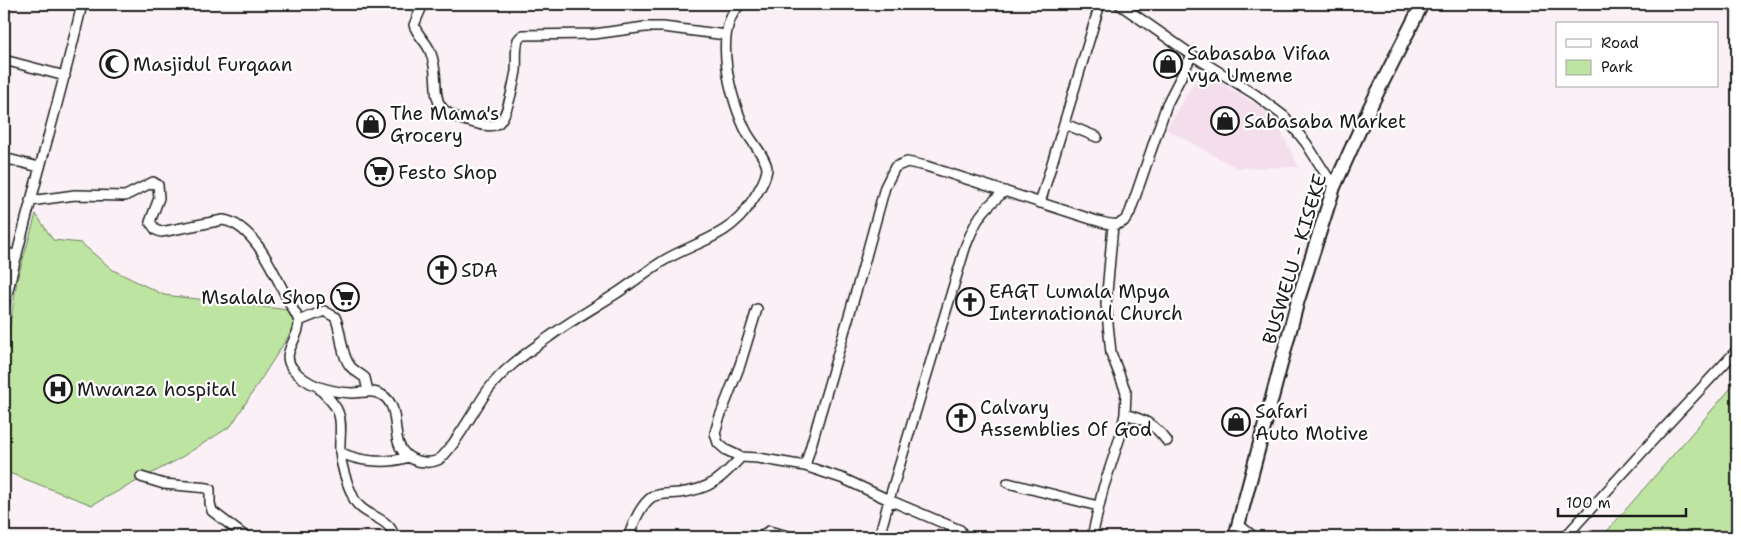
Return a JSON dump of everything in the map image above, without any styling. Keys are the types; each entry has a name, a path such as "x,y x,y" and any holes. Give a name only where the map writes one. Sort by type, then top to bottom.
{"main road":[{"name":"BUSWELU - KISEKE","path":"1236,531 1298,300 1334,187 1370,107 1422,4"}],"street":[{"path":"4,307 82,4"},
{"path":"423,4 414,24 430,51 438,103 451,116 488,125 496,125 501,122 506,112 516,71 518,42 519,38 523,35 594,34 645,27 663,27 726,35"},
{"path":"319,388 355,393 368,391 382,395 389,400 392,407 399,445 402,451 415,460 437,461 453,442 488,389 510,366 552,334 659,264 680,251 719,234 741,218 760,187 767,167 766,162 750,140 736,109 728,71 726,35 731,15 741,4"},
{"path":"1040,203 1100,4"},
{"path":"1120,4 1192,55 1256,95 1285,116 1306,143 1334,187"},
{"path":"806,466 884,187 895,167 907,162 926,166 1113,225 1121,223 1129,216 1167,104 1192,55"},
{"path":"4,60 65,76"},
{"path":"1065,124 1097,137"},
{"path":"4,158 39,168"},
{"path":"30,201 75,194 125,196 150,183 156,182 160,190 150,222 152,228 161,232 223,220 231,221 240,227 267,259 299,321 298,329 289,350 289,364 295,372 319,388 338,411 343,471 355,500 360,508 389,525 394,537"},
{"path":"879,537 951,292 973,227 980,214 1005,191"},
{"path":"1092,537 1098,506 1120,437 1125,414 1126,392 1112,353 1106,304 1113,225"},
{"path":"4,252 17,256"},
{"path":"757,309 747,343 719,419 715,434 718,443 726,450 742,456 806,466 844,479 960,530 964,537"},
{"path":"299,321 324,311 335,317 340,326 347,361 353,369 365,378 368,391"},
{"path":"1565,537 1737,350"},
{"path":"1125,414 1153,425 1167,441"},
{"path":"340,452 350,457 372,460 394,461 408,456"},
{"path":"628,537 642,509 652,498 664,494 696,490 711,485 723,477 742,456"},
{"path":"141,477 164,484 208,488 210,490 212,511 246,537"},
{"path":"1008,483 1098,506"},
{"path":"759,537 768,531 792,537"},
{"path":"1236,531 1254,537"}],"shaded area":[{"name":"Sabasaba Market","path":"1201,71 1280,119 1277,124 1299,167 1237,168 1166,129"}],"green space":[{"path":"36,214 53,240 81,243 113,270 164,295 289,310 295,326 231,426 177,460 92,505 4,471 4,362 17,280"},
{"path":"1737,381 1737,537 1602,537"}],"place":[{"name":"Masjidul Furqaan","path":"114,64"},
{"name":"Sabasaba Vifaa vya Umeme","path":"1168,64"},
{"name":"Sabasaba Market","path":"1225,121"},
{"name":"The Mama's Grocery","path":"371,124"},
{"name":"Festo Shop","path":"379,172"},
{"name":"SDA","path":"442,270"},
{"name":"Msalala Shop","path":"345,297"},
{"name":"EAGT Lumala Mpya International Church","path":"970,302"},
{"name":"Mwanza hospital","path":"58,389"},
{"name":"Calvary Assemblies Of God","path":"961,418"},
{"name":"Safari Auto Motive","path":"1236,422"}]}
